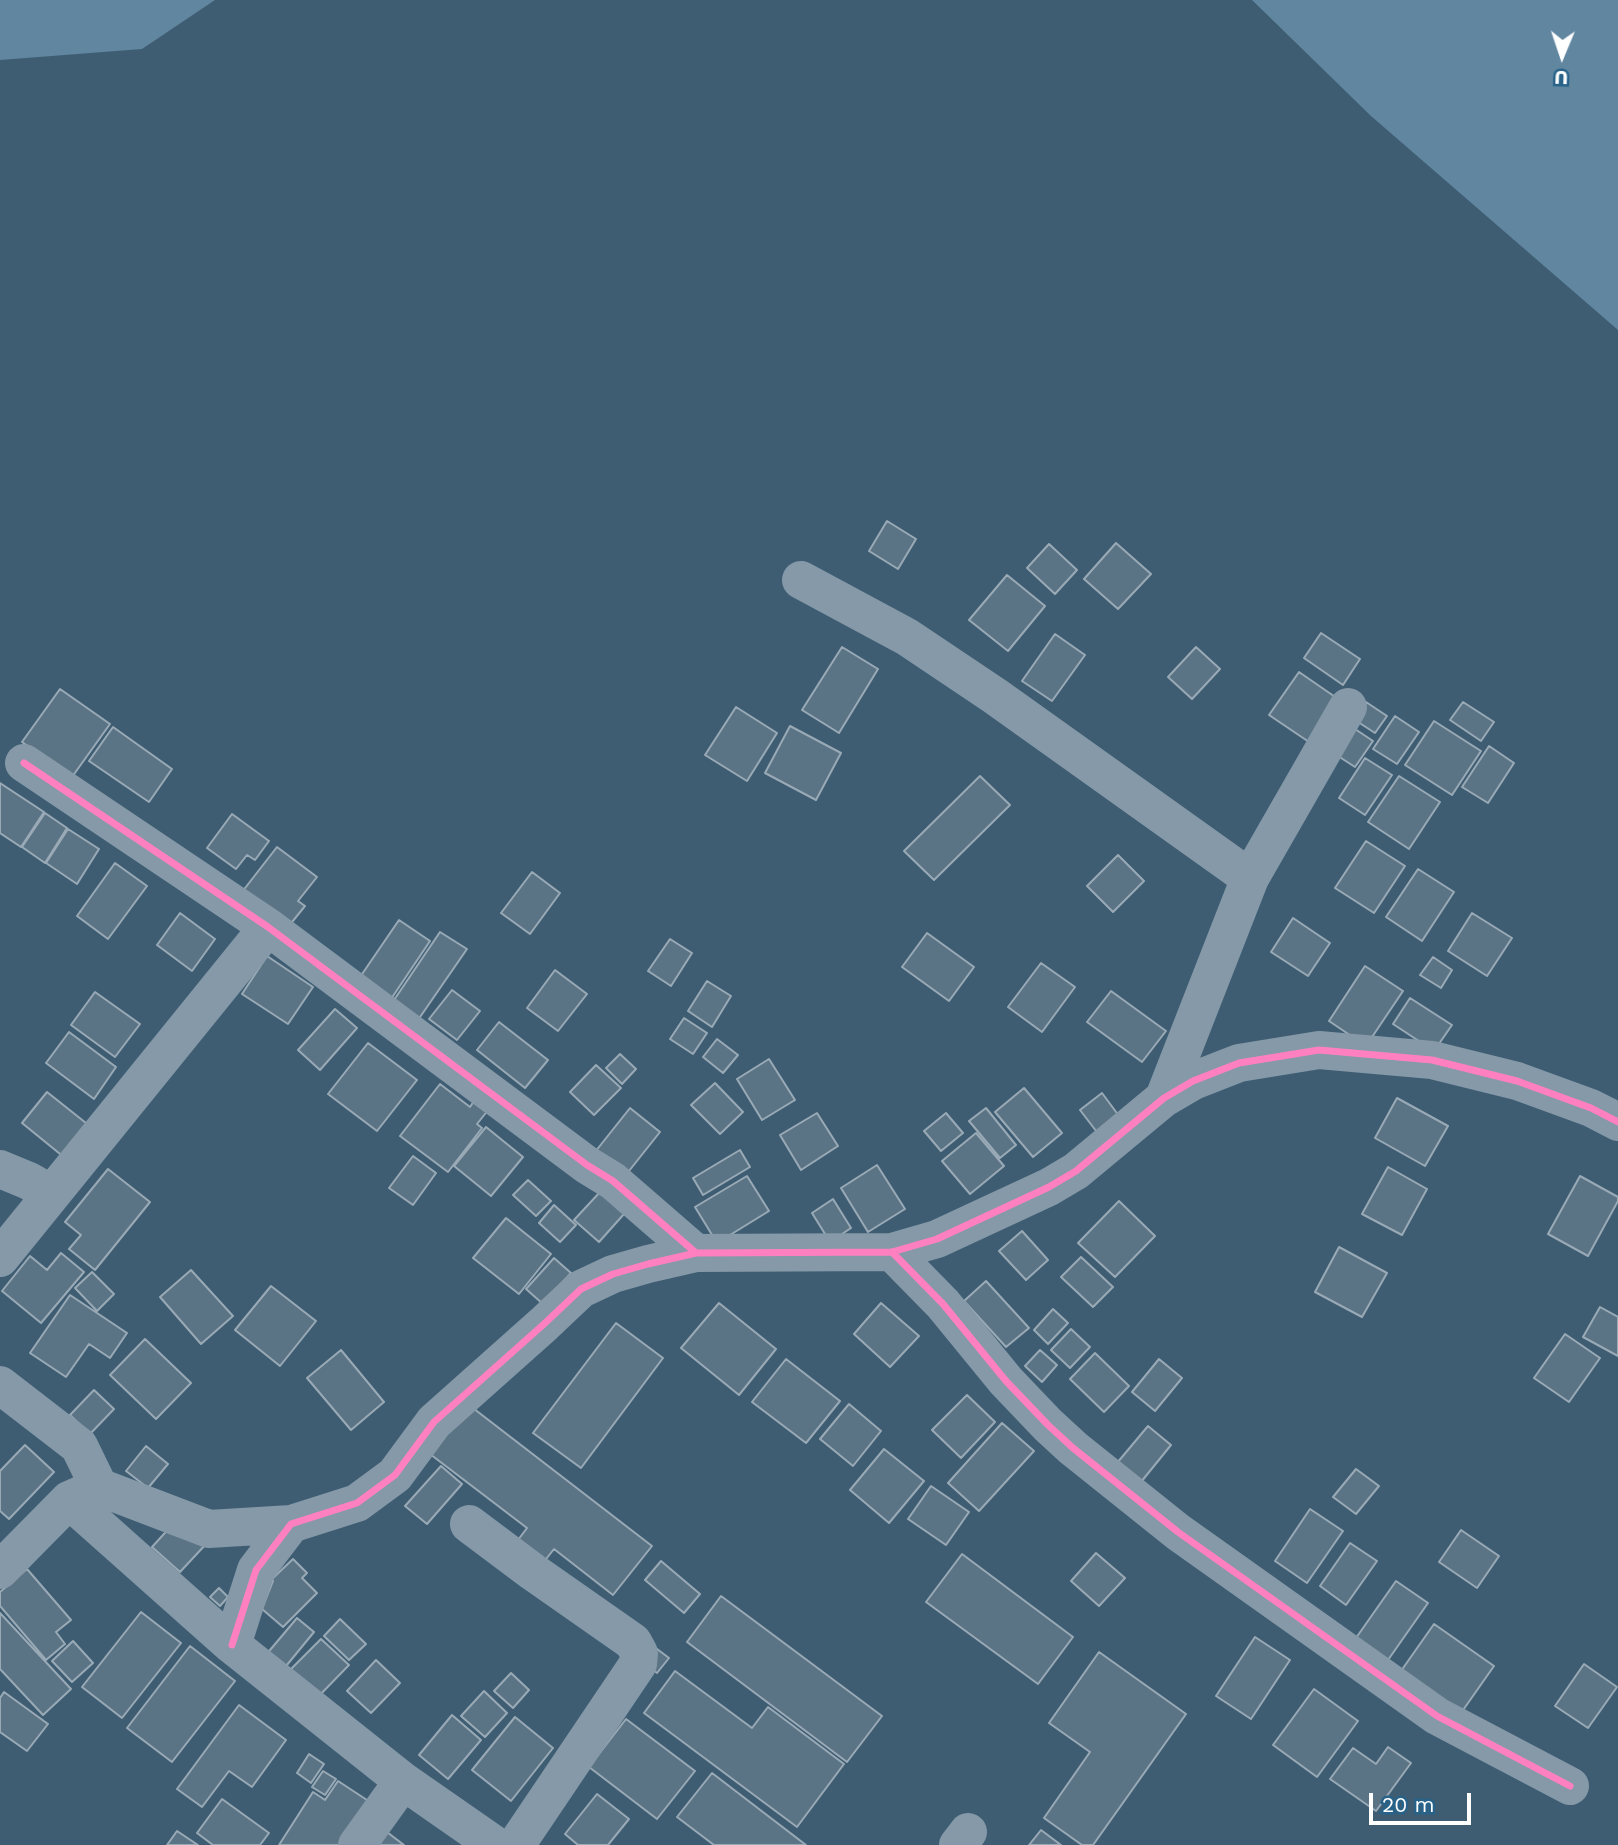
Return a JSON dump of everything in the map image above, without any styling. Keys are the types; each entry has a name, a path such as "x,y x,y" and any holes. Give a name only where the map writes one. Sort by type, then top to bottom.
{"street":[{"path":"801,580 907,637 995,696 1250,878"},
{"path":"1164,1098 1250,878 1348,707"},
{"path":"24,763 268,927 587,1165 613,1181 696,1253"},
{"path":"0,1258 268,927"},
{"path":"84,1493 209,1529 291,1524 357,1503 395,1475 434,1422 581,1289 613,1274 696,1253 892,1252 937,1239 1049,1187 1076,1171 1164,1098 1193,1081 1239,1063 1319,1050 1432,1060 1517,1081 1591,1108 1618,1122"},
{"path":"0,1170 29,1181 52,1194"},
{"path":"892,1252 943,1304 1006,1381 1048,1425 1178,1532 1437,1716 1570,1786"},
{"path":"0,1385 79,1446 84,1493 232,1645 403,1781 495,1845"},
{"path":"0,1570 84,1493"},
{"path":"232,1645 256,1570 291,1524"},
{"path":"469,1524 633,1642 639,1653 638,1664 516,1845"},
{"path":"357,1845 403,1781"}],"water":[{"path":"0,0 215,0 142,49 0,60"},
{"path":"1252,0 1618,0 1618,330 1371,116"}],"building":[{"path":"887,521 916,539 898,569 869,551"},
{"path":"1116,543 1151,574 1118,609 1084,579"},
{"path":"1049,544 1077,570 1055,594 1027,568"},
{"path":"1007,575 1045,606 1008,651 969,620"},
{"path":"1321,633 1360,659 1343,685 1304,658"},
{"path":"1055,634 1085,655 1052,701 1022,681"},
{"path":"842,647 878,669 839,733 802,710"},
{"path":"1196,647 1220,669 1192,699 1168,677"},
{"path":"1299,672 1341,701 1312,744 1269,715"},
{"path":"60,689 110,724 72,777 22,742"},
{"path":"1366,702 1387,716 1375,733 1355,720"},
{"path":"1463,702 1494,722 1481,741 1450,720"},
{"path":"736,707 777,733 747,781 705,755"},
{"path":"1395,716 1419,732 1397,764 1373,749"},
{"path":"1434,721 1481,751 1452,795 1405,765"},
{"path":"790,726 841,753 816,800 765,773"},
{"path":"113,727 172,769 149,802 89,761"},
{"path":"1355,729 1373,741 1355,767 1338,756"},
{"path":"1489,746 1514,763 1488,803 1462,787"},
{"path":"1365,758 1392,775 1365,815 1339,798"},
{"path":"980,776 1010,805 934,880 904,851"},
{"path":"1399,776 1440,802 1409,849 1368,822"},
{"path":"0,783 44,812 21,847 0,833"},
{"path":"45,813 67,828 45,863 22,847"},
{"path":"232,814 269,841 255,860 247,855 236,869 207,848"},
{"path":"68,829 99,849 77,884 46,863"},
{"path":"1366,841 1405,866 1374,913 1335,888"},
{"path":"277,847 317,877 298,901 305,906 288,927 242,892"},
{"path":"1118,855 1144,881 1113,912 1087,886"},
{"path":"115,863 147,886 108,939 77,916"},
{"path":"1418,869 1454,892 1422,941 1386,917"},
{"path":"532,872 560,893 530,934 501,913"},
{"path":"180,913 215,939 192,971 157,945"},
{"path":"1472,913 1512,938 1487,976 1448,951"},
{"path":"1293,918 1330,943 1308,976 1271,952"},
{"path":"399,920 430,941 389,1002 358,980"},
{"path":"440,932 467,949 418,1020 392,1003"},
{"path":"927,933 974,967 949,1001 902,967"},
{"path":"670,939 692,953 671,986 648,971"},
{"path":"267,956 313,987 288,1024 242,994"},
{"path":"1433,957 1452,970 1441,988 1420,975"},
{"path":"1041,963 1075,987 1042,1032 1008,1007"},
{"path":"1365,966 1403,991 1366,1046 1329,1021"},
{"path":"555,970 587,994 558,1031 527,1008"},
{"path":"707,981 731,996 712,1027 688,1011"},
{"path":"452,990 480,1011 457,1040 429,1019"},
{"path":"1111,991 1166,1031 1142,1062 1087,1022"},
{"path":"95,992 140,1024 115,1057 71,1025"},
{"path":"1410,998 1452,1025 1434,1051 1393,1024"},
{"path":"335,1009 357,1028 320,1070 298,1050"},
{"path":"684,1018 707,1033 693,1054 670,1039"},
{"path":"499,1022 548,1060 525,1088 477,1050"},
{"path":"69,1032 116,1067 94,1099 46,1063"},
{"path":"717,1039 738,1055 723,1073 703,1057"},
{"path":"368,1043 417,1080 377,1131 328,1094"},
{"path":"620,1054 636,1069 622,1084 606,1068"},
{"path":"769,1059 795,1100 762,1120 737,1079"},
{"path":"596,1065 621,1088 594,1115 570,1092"},
{"path":"715,1083 743,1112 720,1134 691,1105"},
{"path":"440,1084 470,1107 476,1098 489,1109 477,1124 482,1128 448,1172 400,1136"},
{"path":"1024,1088 1062,1133 1033,1157 995,1112"},
{"path":"47,1092 91,1127 65,1158 22,1123"},
{"path":"1102,1093 1125,1124 1103,1140 1080,1110"},
{"path":"1397,1098 1448,1126 1425,1166 1375,1138"},
{"path":"630,1108 660,1132 625,1176 595,1152"},
{"path":"986,1108 1016,1145 1000,1158 969,1121"},
{"path":"817,1113 838,1146 801,1170 780,1135"},
{"path":"946,1113 963,1133 941,1151 924,1131"},
{"path":"486,1127 523,1157 491,1196 454,1166"},
{"path":"976,1133 1004,1166 970,1194 942,1161"},
{"path":"740,1150 750,1167 703,1195 693,1178"},
{"path":"413,1156 436,1173 413,1205 389,1188"},
{"path":"877,1165 905,1209 868,1232 841,1188"},
{"path":"1388,1167 1427,1189 1402,1235 1362,1214"},
{"path":"108,1169 150,1202 95,1270 69,1249 81,1235 65,1222"},
{"path":"747,1176 769,1211 717,1243 695,1207"},
{"path":"1580,1176 1618,1197 1588,1256 1548,1234"},
{"path":"528,1180 551,1201 536,1216 513,1195"},
{"path":"600,1192 624,1214 599,1242 574,1220"},
{"path":"833,1199 851,1228 830,1242 812,1213"},
{"path":"1119,1201 1155,1236 1115,1277 1078,1243"},
{"path":"554,1205 576,1225 560,1242 539,1223"},
{"path":"506,1218 551,1254 519,1294 473,1258"},
{"path":"1022,1231 1048,1260 1026,1280 999,1251"},
{"path":"1339,1247 1387,1273 1362,1317 1315,1292"},
{"path":"61,1253 84,1272 41,1323 2,1291 30,1256 47,1270"},
{"path":"1081,1257 1113,1287 1093,1307 1061,1277"},
{"path":"554,1258 571,1273 543,1304 526,1289"},
{"path":"191,1270 233,1316 201,1344 160,1297"},
{"path":"92,1272 114,1294 97,1311 75,1288"},
{"path":"986,1281 1029,1328 1006,1347 964,1301"},
{"path":"271,1286 316,1321 280,1366 235,1330"},
{"path":"70,1295 127,1333 110,1358 89,1344 66,1377 30,1353"},
{"path":"719,1303 776,1349 739,1395 681,1348"},
{"path":"881,1303 919,1336 890,1367 854,1334"},
{"path":"1600,1307 1618,1317 1618,1356 1583,1337"},
{"path":"1053,1309 1068,1323 1048,1344 1034,1330"},
{"path":"616,1323 663,1358 581,1468 533,1433"},
{"path":"1071,1329 1090,1347 1070,1368 1051,1350"},
{"path":"1565,1334 1600,1358 1569,1402 1534,1378"},
{"path":"145,1339 191,1383 156,1419 110,1375"},
{"path":"341,1350 384,1402 351,1430 307,1378"},
{"path":"1040,1350 1057,1365 1042,1382 1025,1366"},
{"path":"1095,1353 1129,1386 1104,1412 1070,1379"},
{"path":"786,1359 840,1401 806,1443 752,1402"},
{"path":"1159,1359 1182,1378 1155,1411 1132,1392"},
{"path":"94,1390 114,1409 90,1434 70,1415"},
{"path":"967,1395 995,1422 961,1458 932,1430"},
{"path":"849,1404 881,1431 853,1466 820,1439"},
{"path":"469,1405 652,1546 613,1595 554,1549 539,1568 512,1548 527,1528 430,1454"},
{"path":"1002,1423 1034,1451 979,1511 948,1483"},
{"path":"1148,1426 1171,1445 1141,1482 1117,1463"},
{"path":"25,1445 54,1472 9,1519 0,1511 0,1471"},
{"path":"146,1446 168,1464 148,1488 126,1471"},
{"path":"884,1449 924,1481 889,1523 850,1490"},
{"path":"441,1466 462,1484 427,1524 405,1506"},
{"path":"1356,1469 1379,1486 1356,1514 1333,1497"},
{"path":"931,1486 969,1512 946,1545 908,1519"},
{"path":"1310,1509 1343,1531 1307,1583 1275,1561"},
{"path":"174,1523 207,1543 180,1572 152,1547"},
{"path":"1461,1530 1499,1556 1477,1588 1439,1562"},
{"path":"1350,1543 1377,1561 1346,1605 1320,1586"},
{"path":"1096,1553 1125,1578 1099,1606 1071,1581"},
{"path":"962,1554 1073,1637 1038,1684 926,1602"},
{"path":"293,1559 307,1573 302,1578 317,1593 283,1627 262,1609 272,1579"},
{"path":"661,1561 700,1594 684,1613 645,1580"},
{"path":"27,1569 71,1620 56,1632 65,1644 46,1660 0,1606 0,1592"},
{"path":"1396,1581 1428,1603 1388,1660 1356,1638"},
{"path":"219,1588 228,1597 220,1606 210,1597"},
{"path":"721,1596 882,1716 847,1762 687,1642"},
{"path":"141,1612 181,1643 122,1718 82,1687"},
{"path":"0,1613 71,1689 43,1715 0,1669"},
{"path":"297,1618 314,1632 282,1671 265,1656"},
{"path":"340,1619 366,1644 349,1660 324,1636"},
{"path":"1434,1624 1494,1666 1461,1713 1401,1671"},
{"path":"1255,1637 1290,1660 1251,1719 1216,1696"},
{"path":"321,1639 349,1665 314,1701 286,1674"},
{"path":"73,1641 93,1663 72,1682 52,1661"},
{"path":"190,1646 235,1681 172,1762 127,1728"},
{"path":"653,1646 669,1658 657,1673 642,1662"},
{"path":"1099,1652 1186,1714 1093,1845 1082,1845 1044,1818 1090,1752 1049,1723"},
{"path":"376,1660 400,1683 371,1713 347,1691"},
{"path":"1584,1664 1617,1687 1588,1728 1555,1706"},
{"path":"675,1671 752,1728 768,1707 844,1764 797,1827 644,1713"},
{"path":"511,1673 529,1690 513,1708 494,1691"},
{"path":"1314,1689 1358,1721 1317,1777 1273,1745"},
{"path":"484,1691 507,1713 485,1737 461,1716"},
{"path":"4,1692 48,1724 27,1751 0,1732 0,1698"},
{"path":"239,1705 286,1740 252,1787 229,1771 202,1807 177,1789"},
{"path":"452,1715 481,1740 448,1779 419,1755"},
{"path":"515,1717 553,1748 511,1801 472,1770"},
{"path":"626,1719 695,1771 657,1819 589,1767"},
{"path":"1388,1747 1411,1763 1376,1811 1330,1779 1353,1748 1376,1764"},
{"path":"309,1754 324,1764 311,1783 297,1773"},
{"path":"323,1771 336,1779 325,1795 312,1787"},
{"path":"712,1773 806,1845 714,1845 677,1817"},
{"path":"338,1781 370,1802 342,1845 279,1845 313,1792 325,1800"},
{"path":"597,1794 629,1819 608,1845 578,1845 565,1834"},
{"path":"222,1799 269,1833 260,1845 213,1845 197,1833"},
{"path":"383,1829 404,1845 371,1845"},
{"path":"1041,1830 1061,1845 1029,1845"},
{"path":"177,1831 198,1845 167,1845"}],"cycle path":[{"path":"24,763 268,927 587,1165 613,1181 696,1253"},
{"path":"232,1645 256,1570 291,1524 357,1503 395,1475 434,1422 581,1289 613,1274 696,1253 892,1252 937,1239 1049,1187 1076,1171 1164,1098 1193,1081 1239,1063 1319,1050 1432,1060 1517,1081 1591,1108 1618,1122"},
{"path":"892,1252 943,1304 1006,1381 1048,1425 1178,1532 1437,1716 1570,1786"}]}
